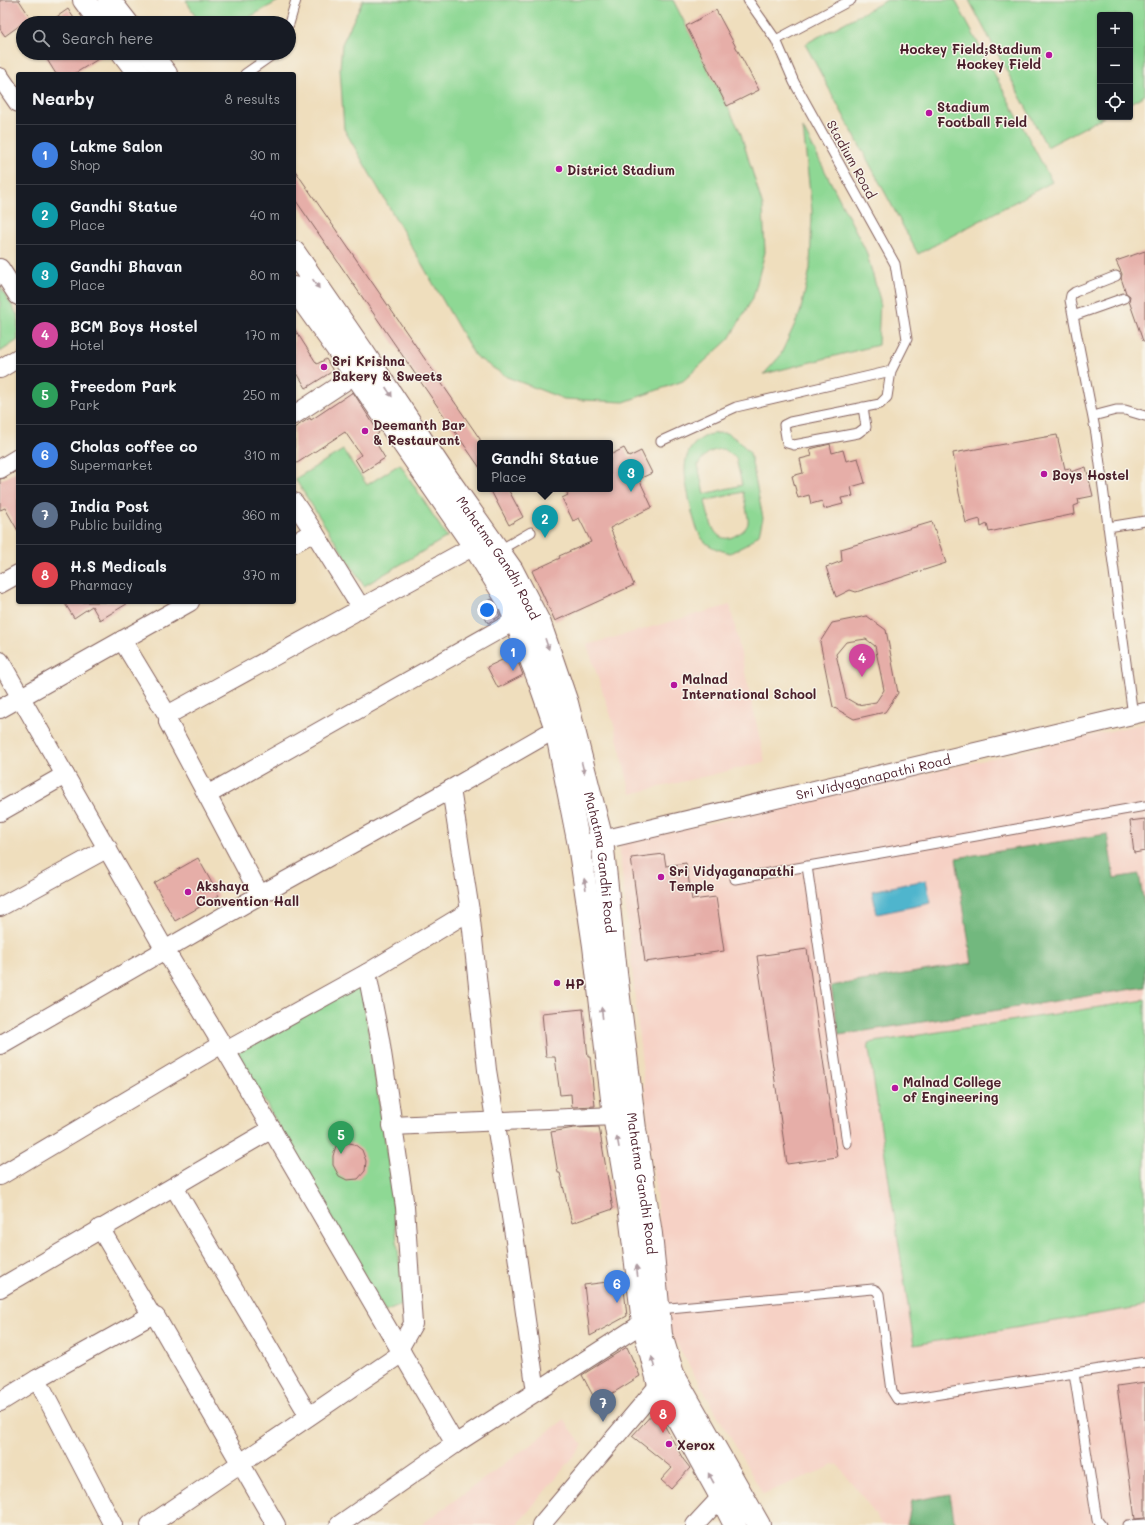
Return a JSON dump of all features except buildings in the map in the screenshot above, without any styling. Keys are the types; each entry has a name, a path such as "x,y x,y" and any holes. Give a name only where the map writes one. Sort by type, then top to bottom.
{"street":[{"path":"84,0 96,16"},
{"path":"109,0 122,16"},
{"path":"128,60 137,72"},
{"path":"155,60 164,72"},
{"path":"0,77 16,100"},
{"name":"Mahatma Gandhi Road","path":"296,255 364,369 508,601 540,683 564,725 602,840 635,1130 651,1234 652,1299 643,1323 666,1380 735,1525"},
{"path":"0,268 16,293"},
{"name":"Mahatma Gandhi Road","path":"296,290 364,369 445,475 512,570 540,624 567,703 564,725 578,844 594,946 614,1116 629,1206 661,1335 666,1380 760,1525"},
{"path":"0,369 16,359"},
{"path":"296,414 364,369"},
{"path":"0,469 16,459"},
{"path":"296,505 358,603 359,609"},
{"path":"296,542 314,532"},
{"path":"168,716 172,712 474,546"},
{"path":"0,584 16,575"},
{"path":"0,709 186,604"},
{"path":"207,795 516,620"},
{"path":"122,640 168,716 168,722 260,895"},
{"path":"0,661 22,697 165,950 224,1047 455,1444"},
{"name":"Sri Vidyaganapathi Road","path":"578,844 602,840 1139,714"},
{"path":"0,1045 260,895 564,725"},
{"path":"0,812 65,775"},
{"path":"451,789 470,911 487,1070 515,1242 536,1392"},
{"path":"0,906 108,848"},
{"path":"0,1176 224,1047 367,972 470,911"},
{"path":"150,1525 309,1416 400,1351 414,1324 404,1207 380,1039 367,972"},
{"path":"392,1126 614,1116"},
{"path":"0,1288 100,1228 272,1130"},
{"path":"174,1187 309,1416"},
{"path":"100,1228 152,1316 156,1317 276,1525"},
{"path":"0,1402 152,1316"},
{"path":"339,1525 455,1444 643,1323"},
{"path":"37,1380 113,1525"},
{"path":"541,1525 666,1380"},
{"path":"695,1525 722,1497"}],"lane":[{"path":"291,16 296,0"},
{"name":"Stadium Road","path":"748,0 776,40 794,82 895,264 906,339 891,371 887,397 880,404 863,407 790,422 784,426 787,443 794,445 858,433 866,428 863,407"},
{"path":"776,40 850,0"},
{"path":"248,72 265,60"},
{"path":"1116,276 1075,292 1071,295 1070,300 1093,416 1108,527 1139,714"},
{"path":"1073,316 1124,298"},
{"path":"661,441 736,407 891,371"},
{"path":"1093,416 1120,410 1145,416"},
{"path":"1108,527 1145,521"},
{"path":"498,551 531,532"},
{"path":"735,879 1145,806"},
{"path":"808,866 847,1143"},
{"path":"652,1299 873,1289 879,1294 892,1392 897,1399 902,1400 1145,1362"},
{"path":"1074,1373 1097,1520 1101,1525"},
{"path":"1128,1525 1145,1524"}],"shaded area":[{"name":"Malnad International School","path":"730,605 765,762 631,794 614,725 587,645"},
{"name":"Malnad College of Engineering","path":"1145,723 1145,1525 882,1525 866,1501 837,1464 763,1494 670,1332 619,844"},
{"path":"564,1420 583,1445 517,1525 421,1525"}],"green space":[{"path":"186,0 280,0 251,16 195,16"},
{"name":"District Stadium","path":"363,0 673,0 740,131 763,207 765,252 753,298 729,339 683,381 624,402 564,399 507,377 475,356 344,129 340,68 342,44"},
{"name":"Stadium Football Field","path":"887,0 955,0 1052,182 918,254 805,44"},
{"name":"Hockey Field;Stadium Hockey Field","path":"969,0 1145,0 1145,95 1133,101 1133,12 1097,12 1097,120 1098,120 1047,147"},
{"path":"803,128 866,251 880,300 878,345 764,374 780,356 800,313 810,269 812,211"},
{"path":"0,286 16,313 16,341 0,352"},
{"path":"727,433 739,441 750,453 763,518 759,534 746,545 730,553 710,546 701,537 692,513 685,471 687,455 697,441 708,435","holes":["723,449 736,458 742,485 704,494 698,465 708,453","743,492 748,517 747,525 744,530 738,534 730,538 723,538 714,530 708,516 705,501"]},
{"path":"343,450 367,485 400,464 447,537 364,586 296,478"},
{"path":"1107,834 1114,878 1139,874 1145,909 1145,987 839,1035 831,986 972,963 956,858"},
{"path":"361,985 389,1167 404,1304 385,1312 237,1053"},
{"path":"1145,1000 1145,1306 914,1345 868,1043"},
{"path":"950,1494 954,1519 958,1525 907,1525 912,1501"}],"water":[{"path":"926,880 931,903 877,914 872,891"}],"place":[{"name":"Hockey Field;Stadium Hockey Field","path":"1049,55"},
{"name":"Stadium Football Field","path":"929,113"},
{"name":"District Stadium","path":"559,169"},
{"name":"Sri Krishna Bakery & Sweets","path":"324,367"},
{"name":"Deemanth Bar & Restaurant","path":"365,431"},
{"name":"Boys Hostel","path":"1044,474"},
{"name":"Gandhi Bhavan","path":"631,492"},
{"name":"Gandhi Statue","path":"545,538"},
{"name":"Lakme Salon","path":"513,671"},
{"name":"BCM Boys Hostel","path":"862,677"},
{"name":"Malnad International School","path":"674,685"},
{"name":"Sri Vidyaganapathi Temple","path":"661,877"},
{"name":"Akshaya Convention Hall","path":"188,892"},
{"name":"HP","path":"557,983"},
{"name":"Malnad College of Engineering","path":"895,1088"},
{"name":"Freedom Park","path":"341,1154"},
{"name":"Cholas coffee co","path":"617,1303"},
{"name":"India Post","path":"603,1422"},
{"name":"H.S Medicals","path":"663,1433"},
{"name":"Xerox","path":"669,1444"}]}
